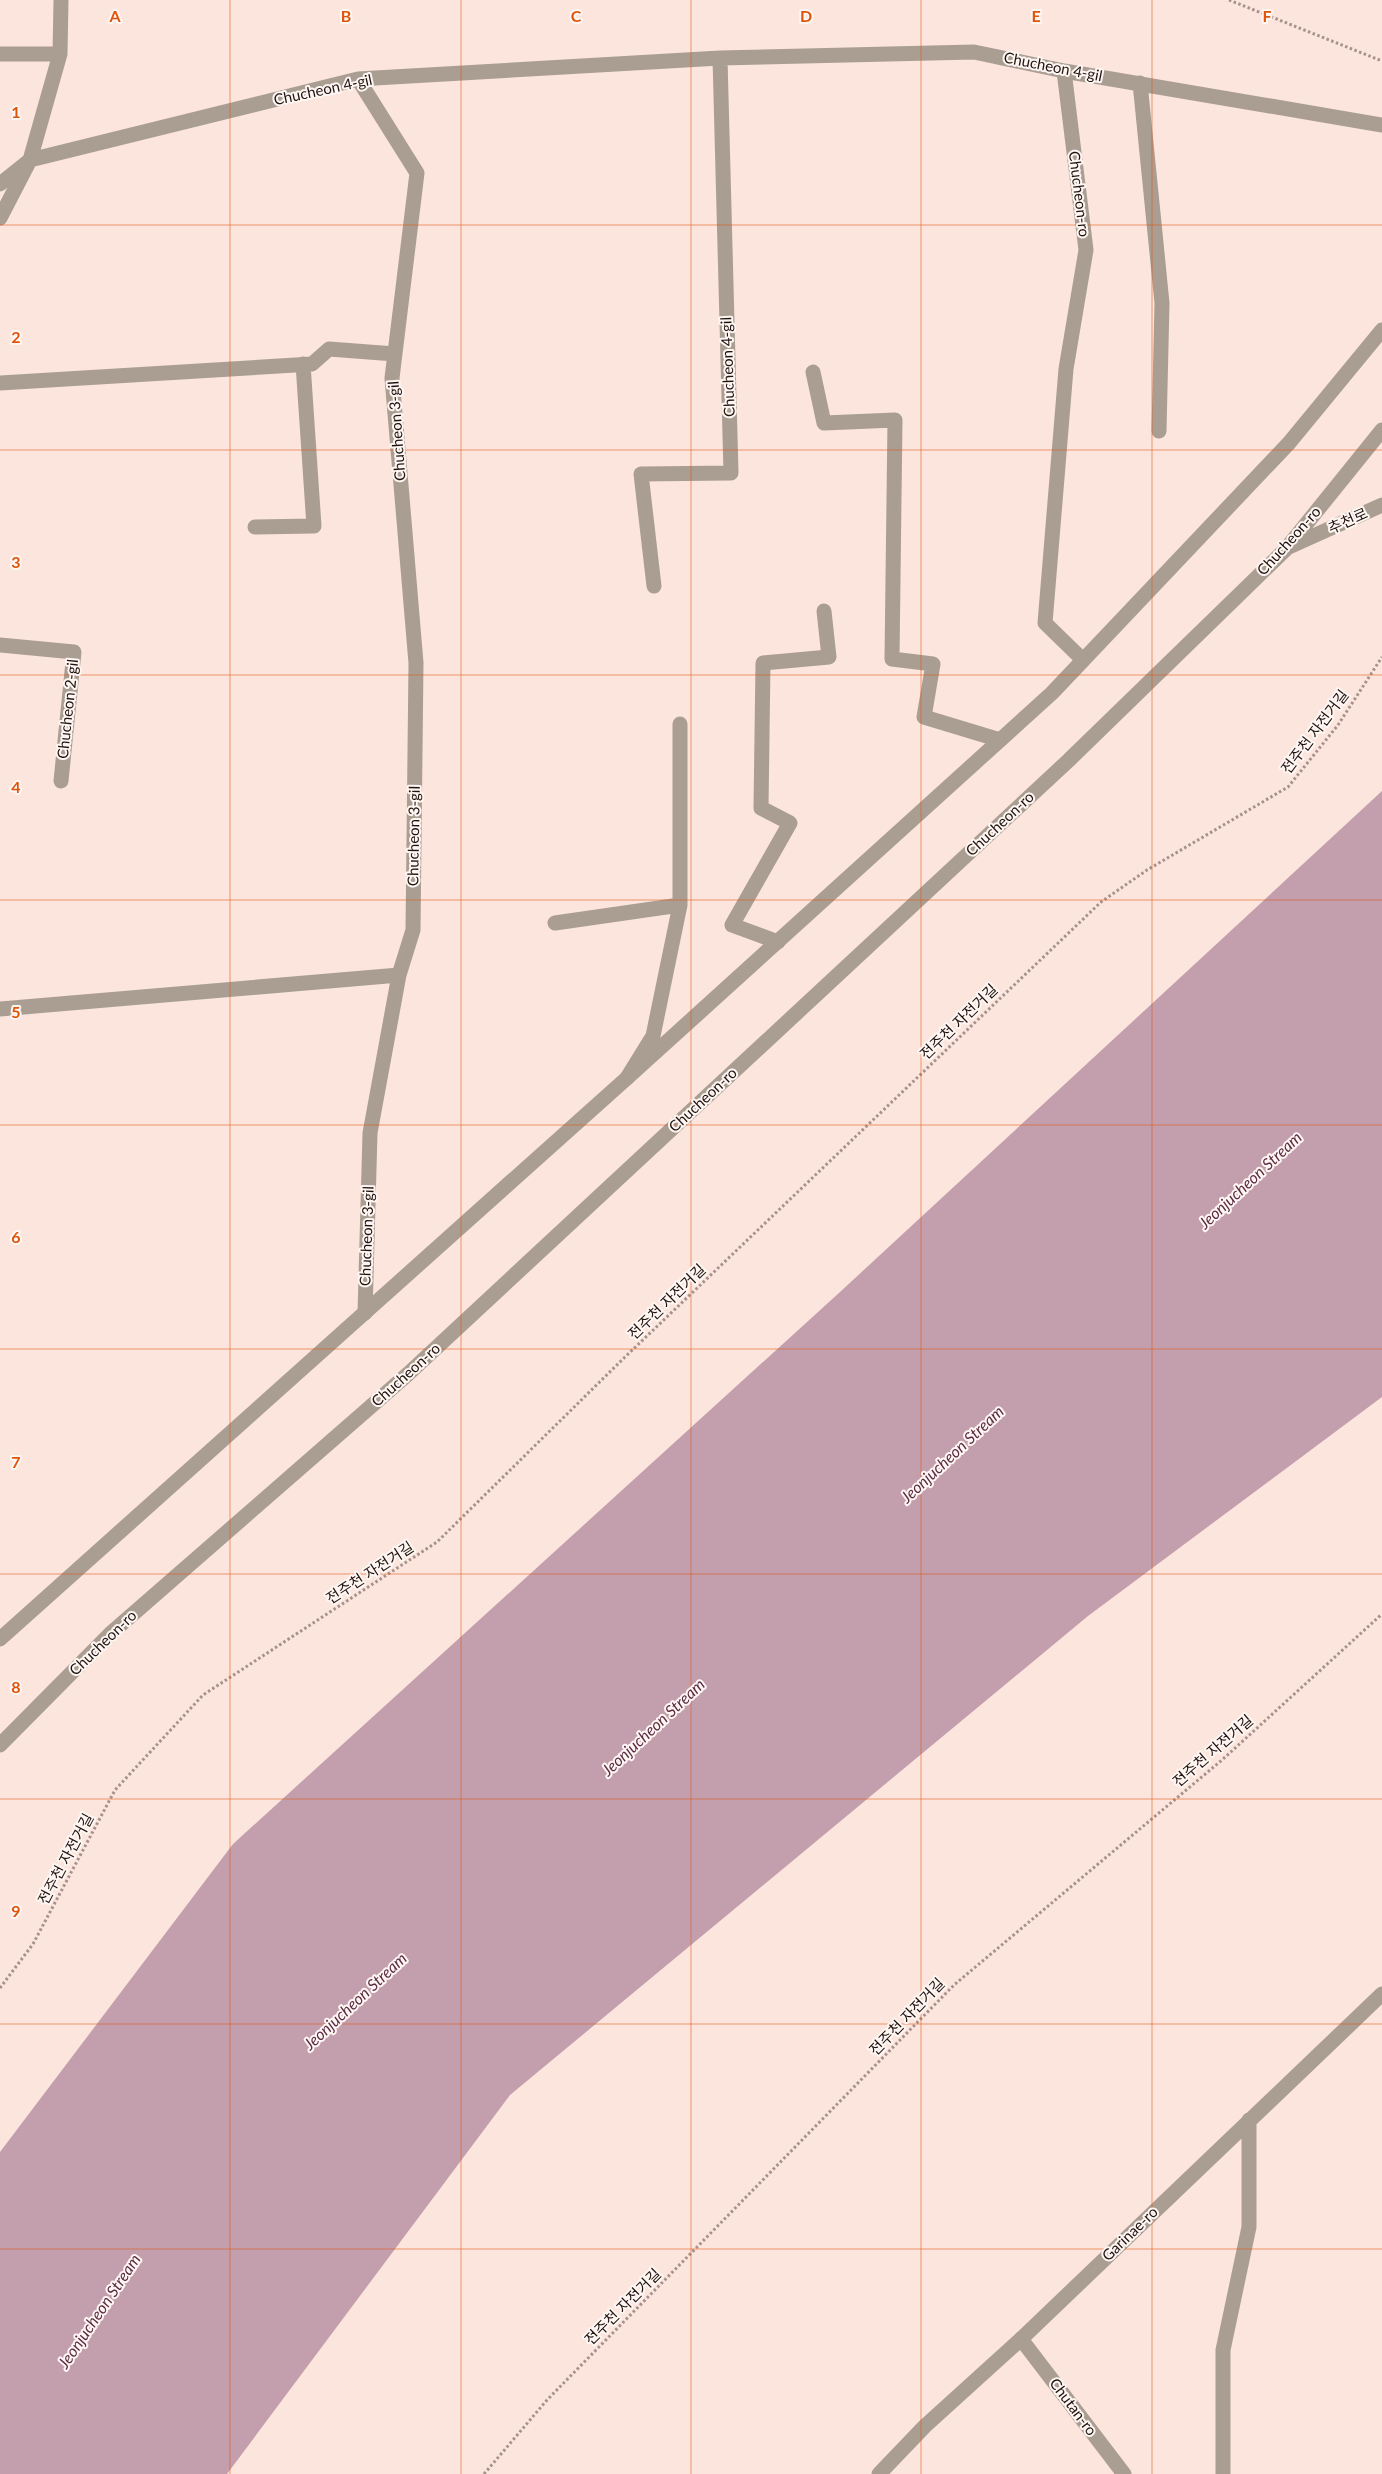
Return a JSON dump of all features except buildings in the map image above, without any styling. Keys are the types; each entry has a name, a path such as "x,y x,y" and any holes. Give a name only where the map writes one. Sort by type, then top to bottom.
{"street":[{"path":"0,218 30,160 60,54 61,0"},
{"name":"Chucheon 4-gil","path":"0,184 30,160 358,79 720,58 974,52 1064,71 1382,126"},
{"path":"0,54 60,54"},
{"name":"Chucheon 4-gil","path":"654,586 641,474 731,473 720,58"},
{"name":"Chucheon-ro","path":"1064,71 1086,250 1066,369 1045,623 1083,660"},
{"name":"Chucheon 3-gil","path":"358,79 417,173 392,378 416,664 413,930 399,975 370,1133 365,1313"},
{"path":"1140,83 1162,303 1160,431"},
{"path":"0,1639 627,1078 1052,693 1289,443 1382,330"},
{"path":"0,383 312,364 329,349 395,354"},
{"path":"255,527 314,526 303,364"},
{"path":"813,372 824,423 895,420 892,659 933,664 924,717 1000,740"},
{"name":"Chucheon-ro","path":"0,1745 110,1634 408,1374 1018,808 1286,549 1382,430"},
{"name":"추천로","path":"1286,549 1382,505"},
{"path":"778,942 732,925 790,823 761,808 763,663 829,657 824,611"},
{"name":"Chucheon 2-gil","path":"0,645 74,652 61,781"},
{"path":"627,1078 653,1036 680,905 680,724"},
{"path":"555,922 680,905"},
{"path":"0,1009 399,975"},
{"name":"Garinae-ro","path":"879,2474 924,2426 1021,2339 1382,1994"},
{"path":"1224,2474 1223,2350 1249,2227 1249,2120"},
{"name":"Chutan-ro","path":"1021,2339 1124,2474"}],"path":[{"path":"1229,0 1382,61"},
{"name":"전주천 자전거길","path":"0,1988 33,1944 116,1790 203,1695 437,1542 632,1350 1101,902 1147,870 1288,787 1338,725 1382,657"},
{"name":"전주천 자전거길","path":"484,2474 547,2400 954,1985 1222,1760 1382,1614"}],"water":[{"name":"Jeonjucheon Stream","path":"1382,791 1382,1397 1088,1616 510,2095 227,2474 0,2474 0,2152 233,1844 840,1292"}]}
